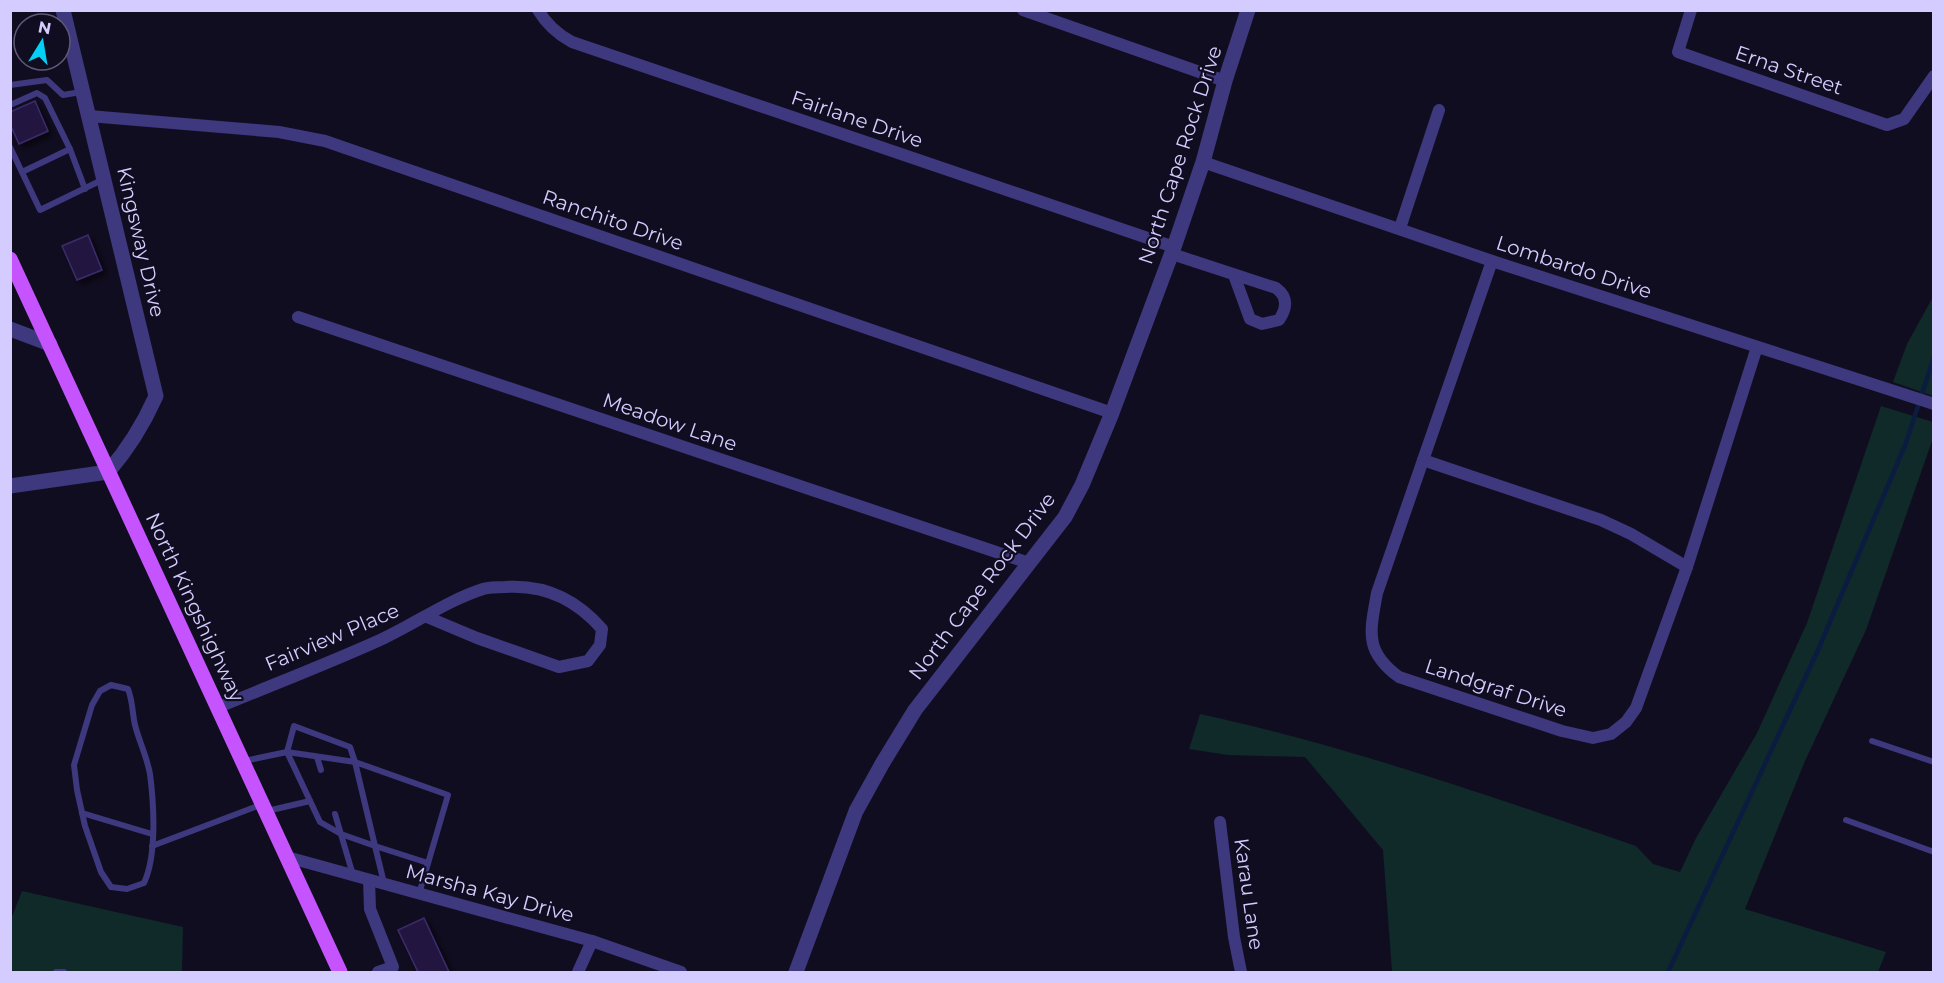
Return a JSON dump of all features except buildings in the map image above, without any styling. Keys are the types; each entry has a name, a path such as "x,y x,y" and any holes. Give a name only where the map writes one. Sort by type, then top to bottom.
{"main road":[{"name":"North Kingshighway","path":"10,259 340,972"}],"street":[{"name":"Kingsway Drive","path":"63,10 156,396 144,423 126,451 108,472"},
{"name":"Fairlane Drive","path":"538,10 553,29 572,42 1276,288 1286,299 1286,307 1279,320 1262,324 1250,319 1234,275"},
{"path":"1023,10 1225,81"},
{"name":"North Cape Rock Drive","path":"796,972 856,811 882,764 915,710 1065,517 1082,485 1112,413 1173,251 1203,162 1225,81 1248,10"},
{"name":"Erna Street","path":"1691,10 1678,52 1887,125 1904,119 1934,76"},
{"path":"1400,228 1439,110"},
{"name":"Ranchito Drive","path":"89,116 279,132 325,141 1112,413"},
{"name":"Lombardo Drive","path":"1203,162 1492,261 1932,403"},
{"name":"Landgraf Drive","path":"1492,261 1377,593 1372,639 1377,657 1399,677 1562,731 1593,738 1611,734 1626,722 1636,708 1687,567 1757,347"},
{"name":"Meadow Lane","path":"298,317 1029,563"},
{"path":"10,329 50,344"},
{"path":"1423,460 1601,520 1631,534 1687,567"},
{"path":"10,486 108,472"},
{"name":"Fairview Place","path":"219,707 381,640 427,617 448,603 485,588 523,585 550,591 589,614 602,629 600,645 588,661 560,667 477,638 427,617"},
{"name":"Karau Lane","path":"1220,822 1234,937 1241,972"},
{"name":"Marsha Kay Drive","path":"287,857 592,941 681,972"},
{"path":"369,880 370,909 394,970 378,972"},
{"path":"578,972 592,941"}],"lane":[{"path":"10,85 48,80 63,95 83,91"},
{"path":"10,105 37,93 45,98 70,149 85,189"},
{"path":"10,147 40,210 104,179"},
{"path":"22,172 70,149"},
{"path":"111,686 128,689 133,702 135,725 150,773 152,846 149,872 144,883 127,889 111,887 101,872 82,813 74,765 92,705 100,691 111,686"},
{"path":"384,884 375,846 355,762 350,747 294,726 287,752 320,822 341,834 375,846 428,863"},
{"path":"1872,741 1934,762"},
{"path":"243,761 287,752 355,762 448,795 418,894"},
{"path":"317,757 321,770"},
{"path":"152,846 265,808 310,801"},
{"path":"82,813 152,834"},
{"path":"335,814 353,875"},
{"path":"1846,820 1934,852"},
{"path":"56,972 64,972"}],"green space":[{"path":"1933,297 1933,396 1893,382 1907,344"},
{"path":"1881,406 1933,422 1933,438 1866,630 1805,761 1745,909 1886,952 1878,972 1392,972 1383,850 1305,757 1228,755 1189,749 1200,714 1256,727 1365,757 1528,809 1636,846 1653,864 1680,872 1696,838 1757,733 1807,623"},
{"path":"22,891 183,927 182,972 11,972 10,922"}],"waterway":[{"path":"1668,972 1818,650 1906,443 1934,357"}]}
